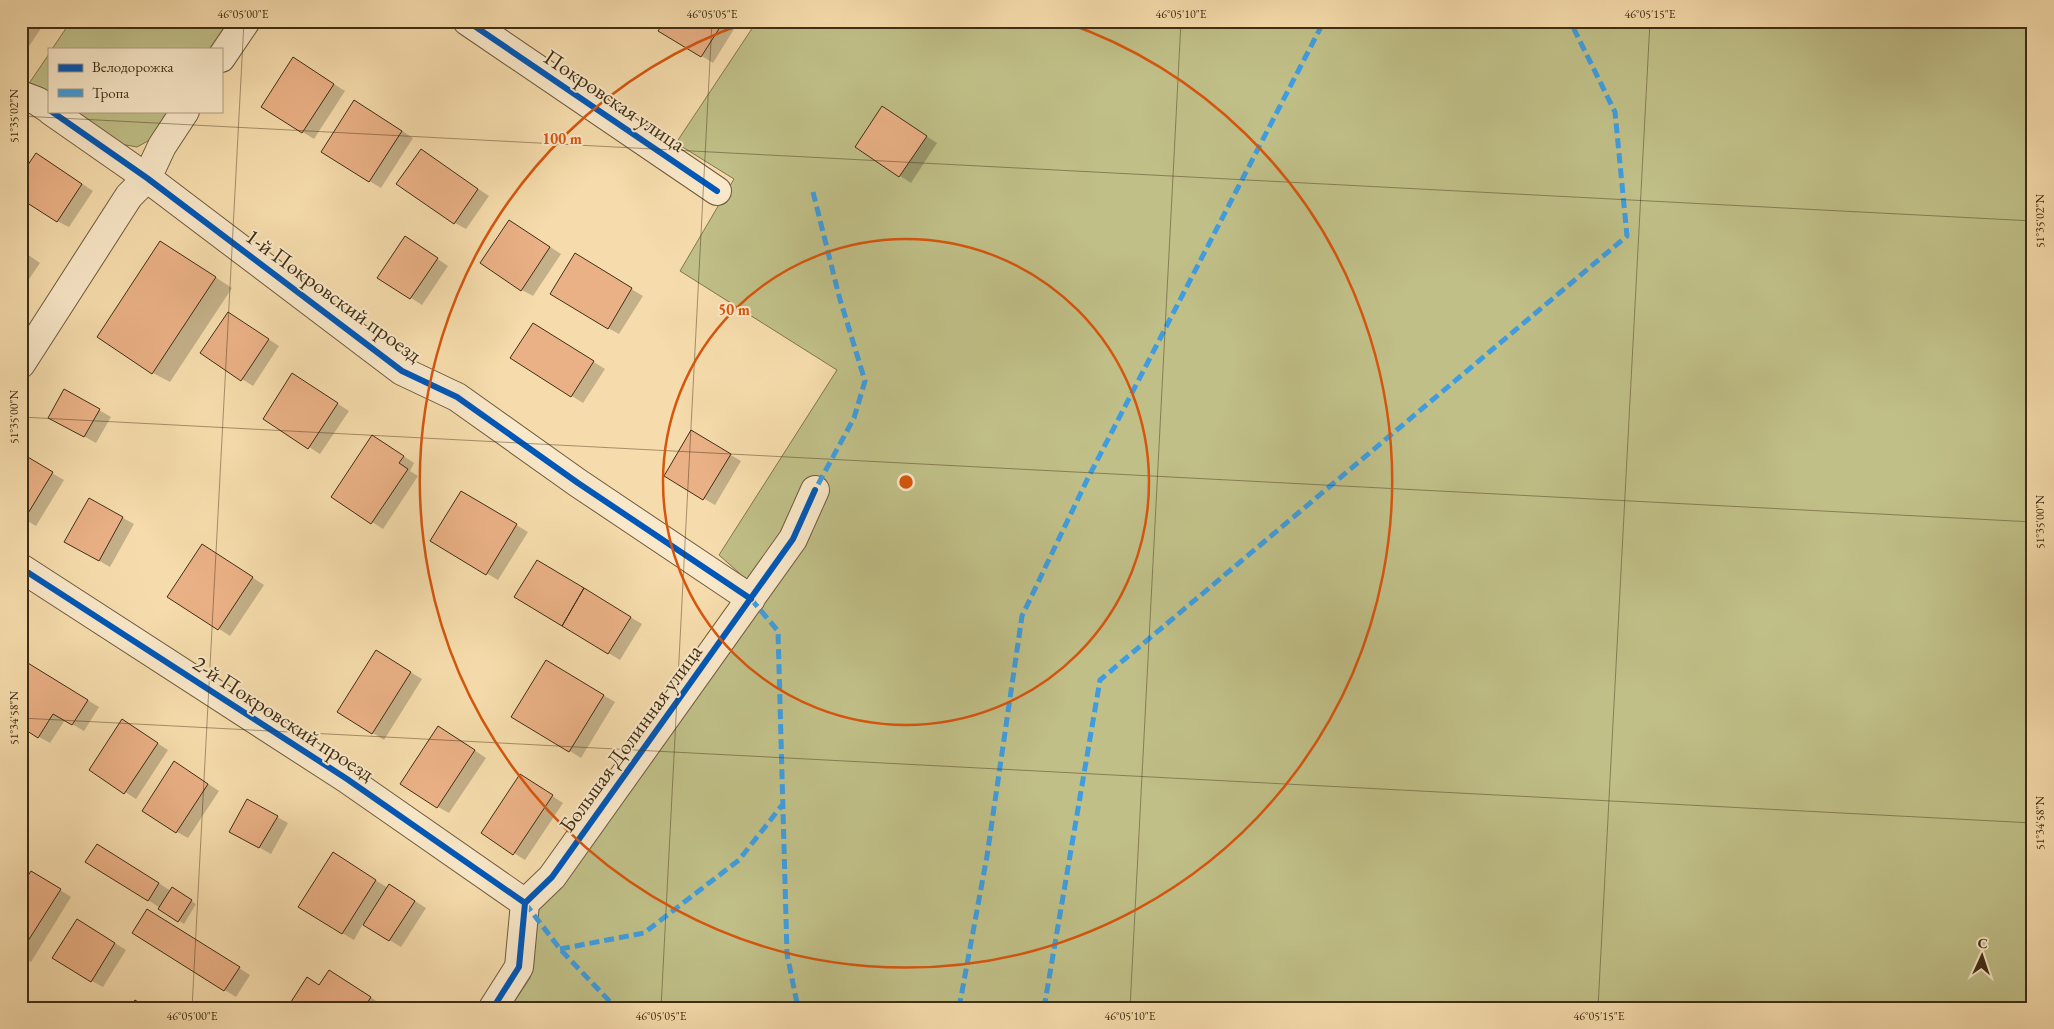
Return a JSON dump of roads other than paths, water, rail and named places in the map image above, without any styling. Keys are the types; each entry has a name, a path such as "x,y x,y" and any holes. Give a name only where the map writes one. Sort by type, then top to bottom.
{"street":[{"path":"222,57 246,21"},
{"name":"Покровская улица","path":"467,21 717,192"},
{"name":"1-й Покровский проезд","path":"21,95 37,101 48,109"},
{"name":"1-й Покровский проезд","path":"53,112 147,178 402,371 457,397 578,483 751,599"},
{"path":"21,364 129,196 147,178 162,146 184,112"},
{"name":"Большая Долинная улица","path":"525,903 552,877 751,599 793,539 815,490"},
{"name":"2-й Покровский проезд","path":"21,568 347,779 525,903"},
{"path":"493,1008 519,967 525,903"}]}
